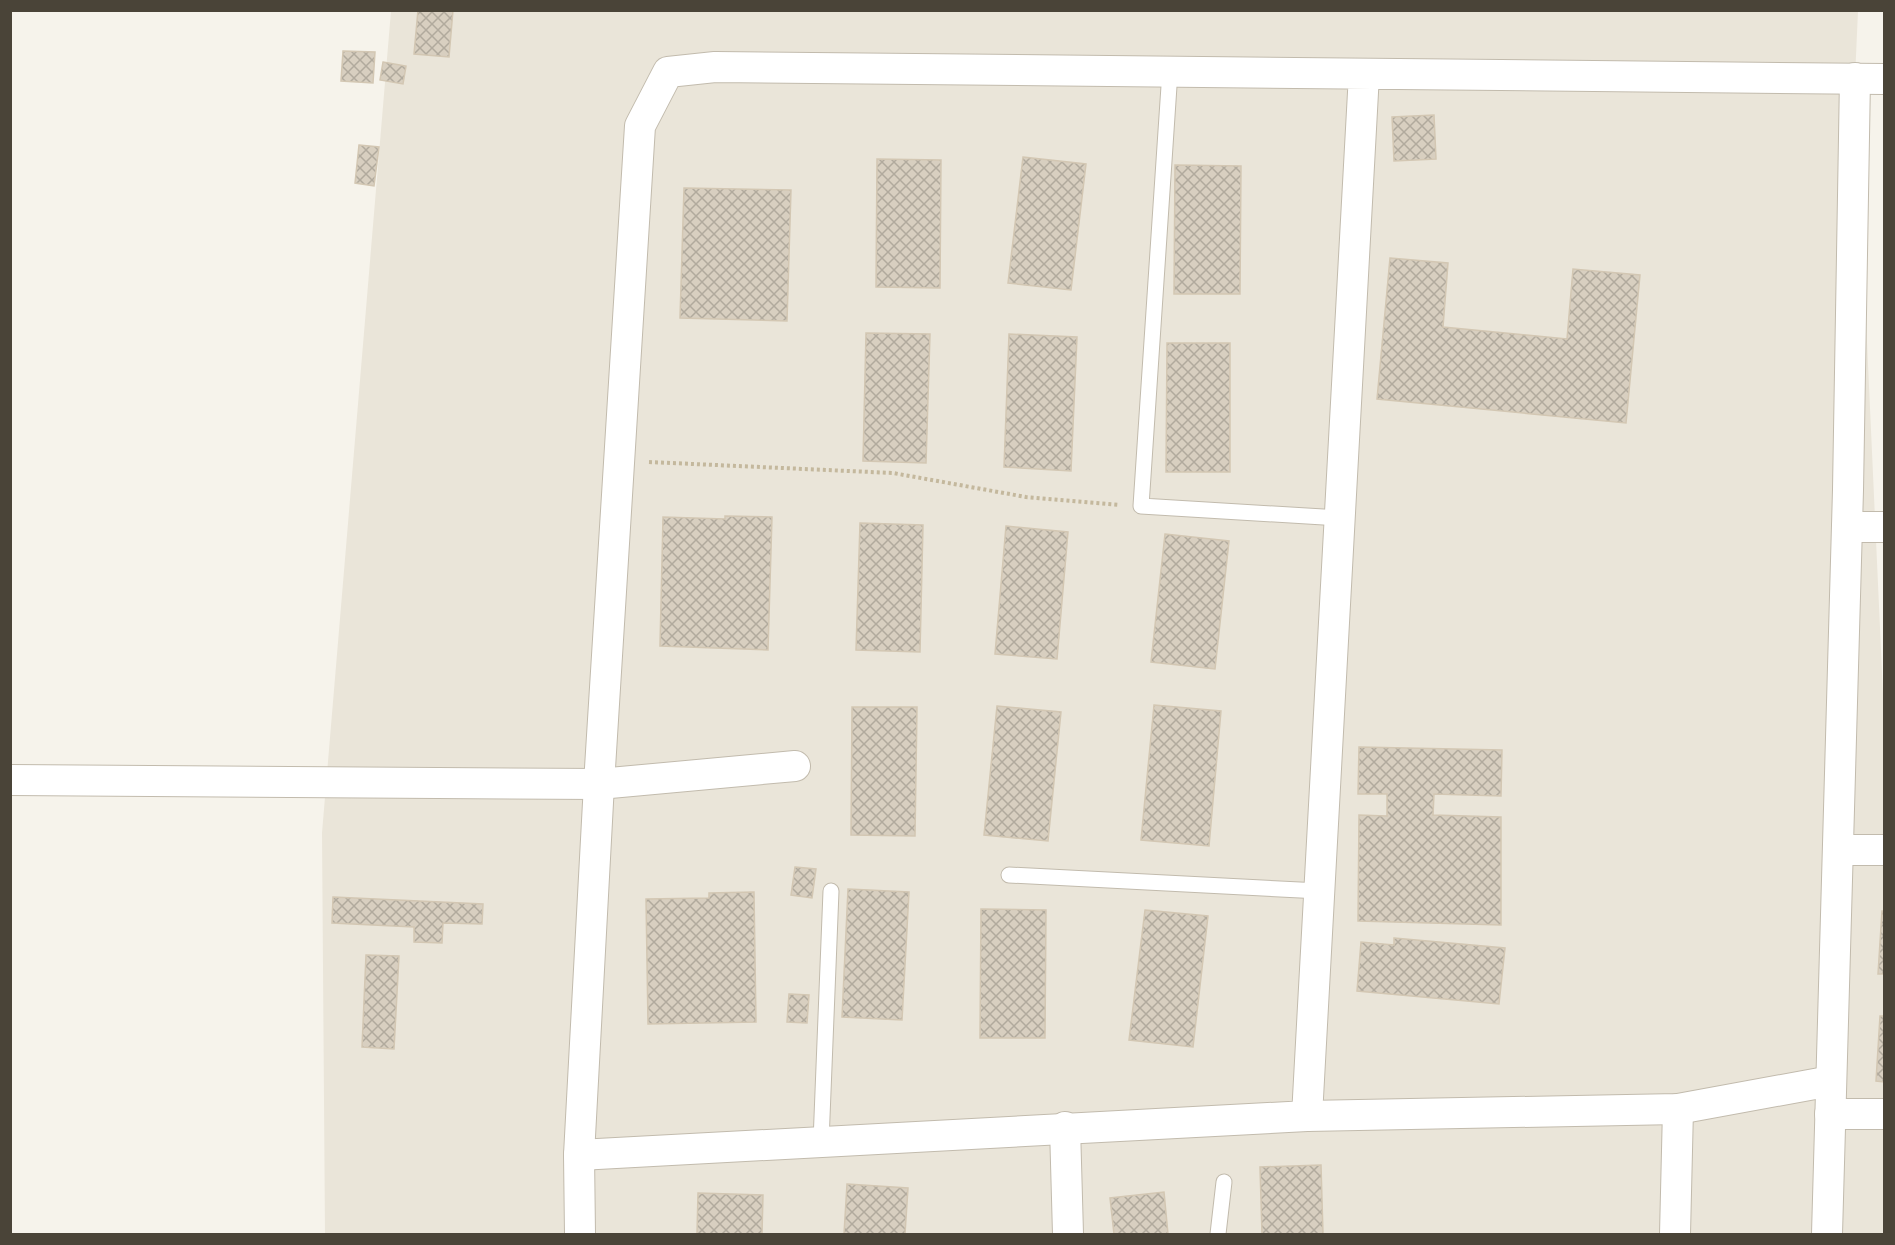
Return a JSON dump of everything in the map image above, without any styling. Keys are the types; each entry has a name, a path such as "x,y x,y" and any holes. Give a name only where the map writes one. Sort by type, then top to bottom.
{"street":[{"path":"580,1234 579,1155 599,784 640,126 668,72 715,67 1884,79"},
{"path":"1308,1116 1365,74"},
{"path":"1827,1234 1847,527 1855,78"},
{"path":"1847,527 1884,527"},
{"path":"10,780 599,784 795,766"},
{"path":"1838,850 1884,850"},
{"path":"579,1155 1065,1127 1308,1116 1678,1109 1831,1081"},
{"path":"1675,1234 1678,1109"},
{"path":"1830,1114 1884,1114"},
{"path":"1065,1127 1068,1234"}],"lane":[{"path":"1170,71 1141,506 1340,518"},
{"path":"1009,875 1320,891"},
{"path":"821,1142 831,891"},
{"path":"1218,1234 1224,1182"}],"path":[{"path":"619,460 893,473 1026,497 1141,506"}],"shaded area":[{"path":"391,11 1858,11 1855,78 1884,716 1884,1234 325,1234 322,833"}],"building":[{"path":"418,10 453,10 449,57 414,54"},
{"path":"343,51 375,52 373,83 341,81"},
{"path":"383,62 406,66 403,84 380,80"},
{"path":"1434,115 1436,159 1394,161 1392,117"},
{"path":"359,145 379,147 374,186 355,183"},
{"path":"1023,157 1086,164 1071,290 1008,283"},
{"path":"877,159 941,160 940,288 876,287"},
{"path":"1175,165 1241,166 1240,294 1174,294"},
{"path":"684,188 791,190 787,321 680,318"},
{"path":"1390,258 1448,263 1443,327 1567,339 1573,269 1640,275 1626,423 1377,399"},
{"path":"866,333 930,334 926,463 863,461"},
{"path":"1009,334 1077,337 1071,471 1004,467"},
{"path":"1167,343 1230,343 1230,472 1166,472"},
{"path":"725,516 772,517 768,650 660,646 663,517 725,519"},
{"path":"860,523 923,525 920,652 856,650"},
{"path":"1006,526 1068,532 1057,659 995,654"},
{"path":"1165,534 1229,541 1215,669 1151,662"},
{"path":"1154,705 1221,711 1209,846 1141,840"},
{"path":"997,706 1061,712 1048,841 984,835"},
{"path":"852,707 917,707 915,836 851,835"},
{"path":"1359,747 1502,750 1501,796 1434,794 1433,815 1501,817 1501,925 1358,921 1359,815 1387,816 1387,794 1358,794"},
{"path":"795,867 816,869 812,898 791,895"},
{"path":"848,889 909,892 902,1020 842,1017"},
{"path":"754,892 756,1022 648,1024 646,899 709,898 709,893"},
{"path":"333,897 483,904 482,924 443,923 442,943 414,942 414,927 332,923"},
{"path":"981,909 1046,910 1045,1038 980,1038"},
{"path":"1145,910 1208,916 1193,1047 1129,1040"},
{"path":"1882,911 1884,911 1884,974 1878,974"},
{"path":"1394,938 1505,948 1499,1004 1357,991 1361,942 1394,945"},
{"path":"366,955 399,956 394,1049 362,1047"},
{"path":"789,994 809,995 807,1023 787,1022"},
{"path":"1880,1016 1884,1016 1884,1082 1876,1081"},
{"path":"1321,1165 1323,1234 1262,1234 1260,1167"},
{"path":"847,1184 908,1188 905,1234 844,1234"},
{"path":"1164,1192 1168,1234 1114,1234 1110,1198"},
{"path":"698,1193 763,1195 762,1234 697,1234"}]}
